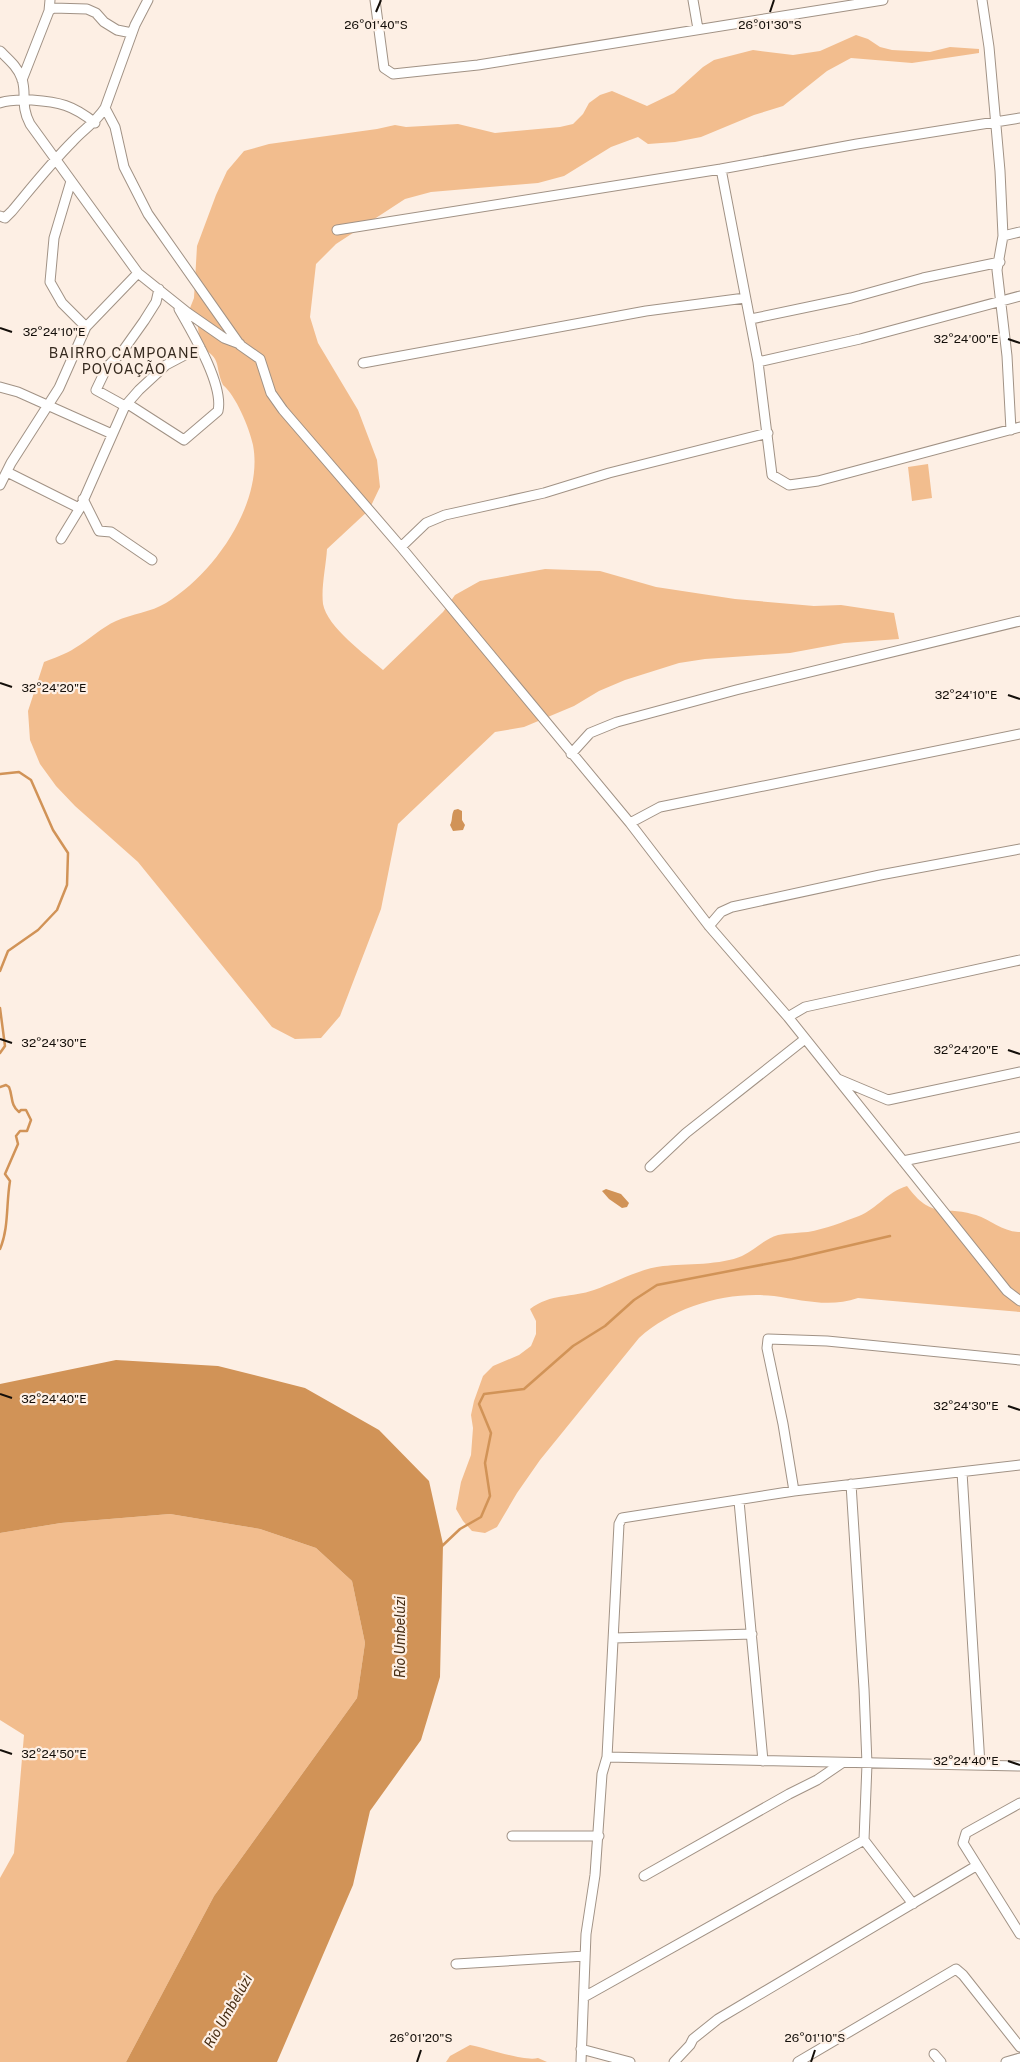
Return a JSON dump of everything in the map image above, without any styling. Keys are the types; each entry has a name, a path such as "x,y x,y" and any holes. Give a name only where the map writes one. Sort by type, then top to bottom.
{"street":[{"path":"50,0 49,11 22,80 24,112 30,124 71,182 138,273 188,313 224,338 240,345 260,359 271,393 283,410 402,547 571,754 630,823 709,926 788,1017 1007,1291 1020,1301"},
{"path":"0,216 5,218 12,211 74,139 95,123 106,108 132,32 148,0"},
{"path":"375,0 384,68 393,74 478,65 883,0"},
{"path":"693,0 698,29"},
{"path":"721,169 745,298 751,319 768,433 772,475 779,481 796,485 1016,429 997,270 1000,262 1003,236 996,121 982,0"},
{"path":"49,11 53,8 86,9 96,13 104,22 117,30 132,32"},
{"path":"0,51 16,67 22,80"},
{"path":"0,103 22,100 58,102 83,114 95,123"},
{"path":"106,108 115,126 124,167 148,214 240,345"},
{"path":"337,230 721,169 856,144 1020,118"},
{"path":"71,182 54,238 50,282 62,303 86,327"},
{"path":"1003,236 1020,232"},
{"path":"751,319 851,298 923,278 1000,262"},
{"path":"0,485 59,388 86,327 138,273"},
{"path":"159,289 156,302 122,352 107,367 96,390 127,405 184,440 218,411 219,401 200,347 174,300"},
{"path":"758,362 860,339 1020,296"},
{"path":"363,363 646,311 745,298"},
{"path":"60,538 81,504 127,405 138,390 166,365 200,347"},
{"path":"0,387 18,392 112,434"},
{"path":"402,547 426,523 445,515 544,494 609,473 768,433"},
{"path":"7,472 81,504 99,531 111,532 152,560"},
{"path":"571,754 590,733 617,722 736,690 1020,621"},
{"path":"630,823 660,807 1020,734"},
{"path":"709,926 721,912 732,907 880,875 1020,849"},
{"path":"788,1017 805,1007 1020,960"},
{"path":"650,1167 686,1133 805,1039"},
{"path":"836,1078 888,1100 1020,1072"},
{"path":"903,1161 1020,1136"},
{"path":"794,1491 783,1424 767,1348 768,1339 836,1342 1020,1360"},
{"path":"581,2062 585,1956 599,1836 602,1774 607,1757 619,1524 622,1518 794,1491 1020,1465"},
{"path":"962,1472 980,1765"},
{"path":"851,1484 867,1764 864,1840 913,1904"},
{"path":"739,1501 763,1761"},
{"path":"614,1638 752,1634"},
{"path":"607,1757 1020,1766"},
{"path":"644,1876 780,1798 818,1780 842,1763"},
{"path":"1020,1803 964,1836 963,1843 1020,1934"},
{"path":"512,1836 599,1836"},
{"path":"584,1997 864,1840"},
{"path":"674,2062 693,2039 718,2019 841,1944 976,1866"},
{"path":"456,1964 585,1956"},
{"path":"798,2062 956,1969 963,1975 1020,2047"},
{"path":"582,2049 630,2062"},
{"path":"812,2054 818,2062"},
{"path":"934,2054 941,2062"},
{"path":"1006,2062 1020,2058"}],"shaded area":[{"path":"856,35 868,39 880,47 892,50 930,52 950,47 979,49 979,53 912,63 851,58 827,71 783,106 754,115 701,137 675,142 648,144 638,137 611,147 564,176 538,183 431,192 405,199 336,244 316,264 310,317 318,343 358,410 377,460 380,487 369,510 327,549 323,604 326,613 339,631 383,670 443,612 455,595 480,581 545,569 600,571 656,587 735,599 814,606 841,605 894,613 899,639 844,643 790,653 705,659 679,663 625,680 599,691 574,706 524,727 495,732 398,824 381,909 340,1016 321,1038 295,1039 272,1027 138,862 75,806 56,786 40,764 30,740 28,711 44,662 80,645 111,624 166,603 184,590 218,556 232,535 243,513 251,490 254,467 253,445 245,421 233,396 223,385 215,359 200,347 198,327 188,313 194,298 197,246 227,171 244,151 269,144 395,125 406,127 458,124 495,133 560,127 573,124 583,114 589,103 600,95 612,91 647,106 674,93 703,67 714,60 753,50 793,55 820,51"},
{"path":"928,464 932,498 912,501 908,467"},
{"path":"907,1186 916,1197 931,1207 939,1210 976,1215 1003,1228 1020,1232 1020,1312 858,1298 826,1303 756,1295 720,1299 685,1309 653,1327 639,1338 540,1460 517,1493 497,1527 485,1533 472,1531 463,1521 456,1509 461,1482 471,1455 473,1428 471,1415 474,1401 483,1376 493,1366 519,1355 531,1346 536,1334 536,1321 530,1309 546,1300 594,1290 636,1273 654,1268 714,1263 734,1259 747,1254 768,1239 778,1235 814,1231 859,1216 872,1209 894,1192"},
{"path":"170,1514 260,1529 316,1548 352,1581 365,1643 357,1698 214,1896 126,2062 0,2062 0,1878 14,1853 24,1735 0,1720 0,1533 61,1523"},
{"path":"470,2045 524,2058 538,2058 547,2062 446,2062 450,2056"}],"water":[{"path":"454,810 462,811 462,820 465,825 463,830 453,831 450,825"},
{"path":"606,1189 621,1194 629,1203 627,1207 622,1208 609,1199 602,1191"},
{"name":"Rio Umbelúzi","path":"116,1360 218,1366 305,1388 379,1430 429,1481 443,1544 440,1677 421,1740 370,1811 353,1885 277,2062 126,2062 214,1896 357,1698 365,1643 352,1581 316,1548 260,1529 170,1514 61,1523 0,1533 0,1384"}],"waterway":[{"path":"0,774 19,772 31,780 53,830 68,853 67,885 57,910 38,930 8,951 0,971"},
{"path":"0,1008 5,1046 0,1053"},
{"path":"0,1087 6,1085 9,1087 14,1106 19,1112 26,1110 31,1120 27,1131 20,1131 16,1136 18,1144 5,1174 10,1181 6,1224 0,1249"},
{"path":"441,1547 460,1529 481,1517 490,1496 485,1463 491,1433 479,1404 484,1394 524,1389 573,1346 605,1326 634,1300 657,1285 792,1259 890,1236"}],"district":[{"name":"BAIRRO CAMPOANE POVOAÇÃO","path":"124,362"}]}
